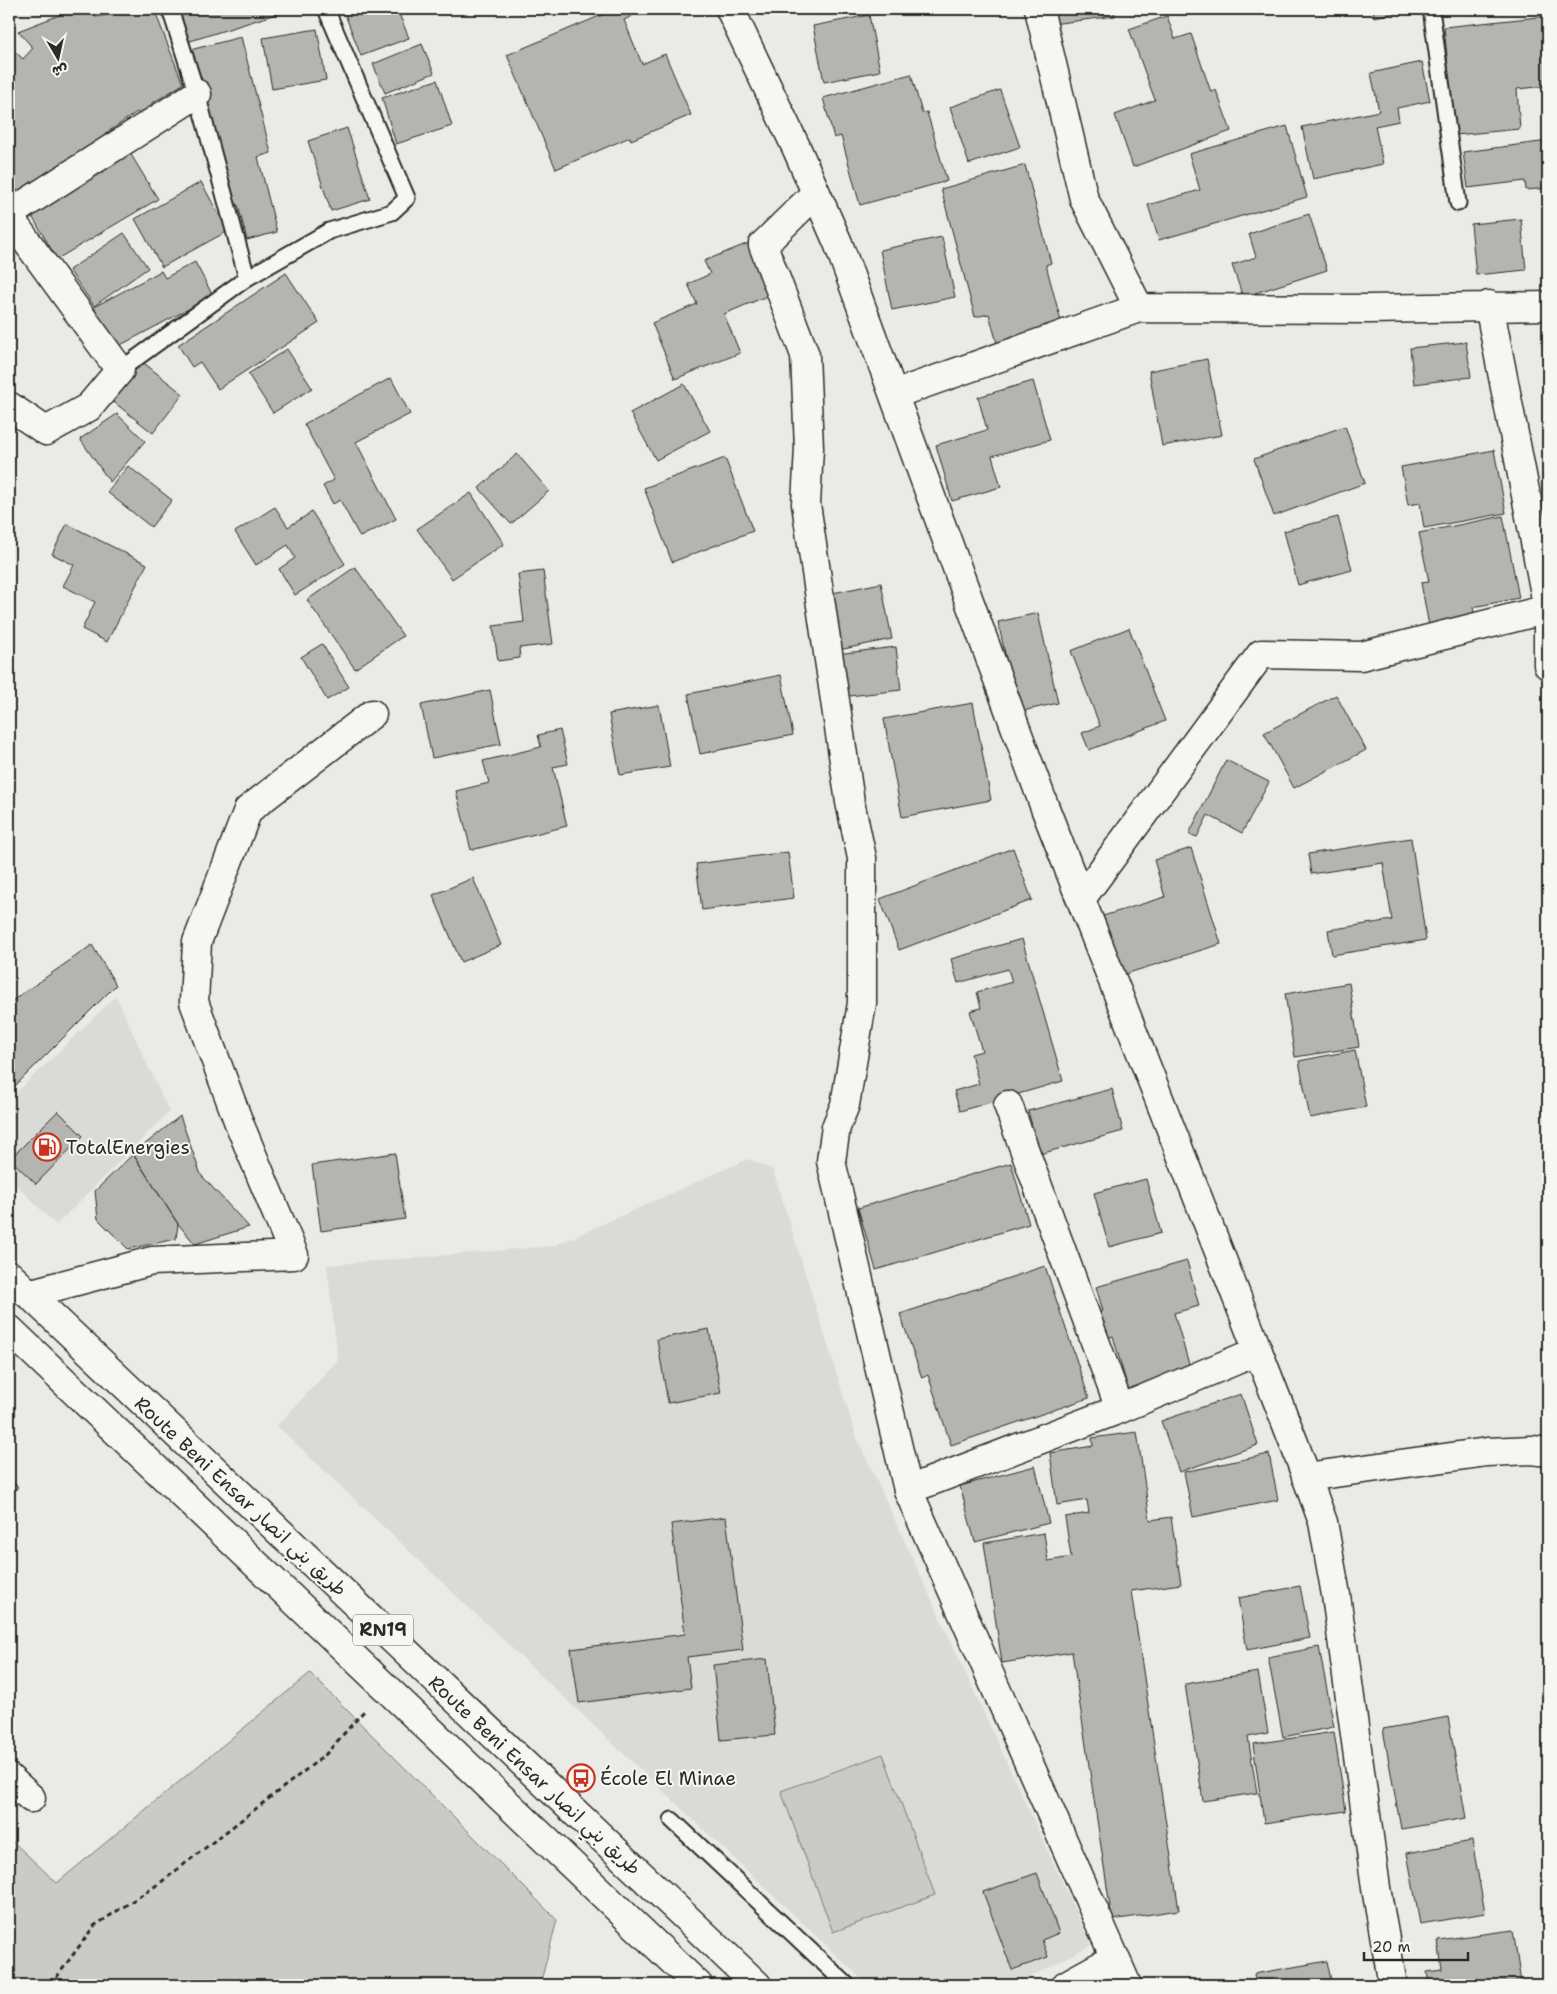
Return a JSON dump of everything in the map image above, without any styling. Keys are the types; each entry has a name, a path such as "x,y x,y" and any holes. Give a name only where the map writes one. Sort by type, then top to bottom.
{"main road":[{"path":"730,9 838,242 1045,808 1323,1522 1336,1595 1376,1888 1393,1985"},
{"path":"1040,9 1084,199 1139,308"},
{"path":"9,406 46,431 89,407 120,370 9,216 197,94"},
{"path":"816,193 763,245 805,355 809,448 806,504 850,802 862,858 862,1003 845,1105 836,1127 830,1161 908,1490 1127,1985"},
{"path":"895,394 1139,308 1370,309 1489,305 1548,306"},
{"path":"1489,305 1548,609 1548,658"},
{"path":"1081,899 1261,654 1361,656 1548,609"},
{"path":"28,1294 152,1261 294,1255 239,1123 194,1002 198,942 248,810 372,714"},
{"path":"1008,1105 1120,1409"},
{"name":"Route Beni Ensar طريق بني انصار","path":"9,1275 757,1985"},
{"name":"Route Beni Ensar طريق بني انصار","path":"9,1329 698,1985"},
{"path":"908,1490 1120,1409 1258,1352"},
{"path":"1306,1477 1487,1452 1532,1450 1548,1452"},
{"path":"9,1778 31,1798"},
{"path":"1066,1985 1115,1958"}],"lane":[{"path":"170,9 197,94 247,278"},
{"path":"120,370 247,278 329,231 392,212 407,198 326,9"},
{"path":"1431,9 1458,204"},
{"path":"672,1820 847,1985"}],"path":[{"path":"51,1985 94,1926 160,1883 325,1755 385,1688"}],"shaded area":[{"path":"116,996 169,1112 56,1225 9,1177 9,1100"},
{"path":"748,1159 773,1170 856,1436 1091,1945 1015,1985 868,1985 277,1426 338,1360 327,1265 554,1246"},
{"path":"310,1673 557,1920 540,1985 9,1985 9,1838 57,1883"},
{"path":"883,1754 935,1895 833,1932 781,1791"}],"building":[{"path":"75,9 89,9 96,17 135,9 154,9 183,84 151,104 156,112 143,119 137,112 105,134 109,142 76,166 70,158 21,196 9,181 9,46 23,59 33,48 18,31"},
{"path":"173,9 292,9 184,43"},
{"path":"343,9 397,9 409,38 361,56"},
{"path":"616,9 629,9 632,16 624,20 642,64 665,54 691,115 631,140 630,137 556,169 507,55"},
{"path":"822,9 855,9 823,15"},
{"path":"1049,9 1114,9 1115,16 1052,24"},
{"path":"1373,9 1405,9 1405,11 1374,17"},
{"path":"869,15 880,71 824,82 813,26"},
{"path":"1167,16 1175,39 1191,34 1211,92 1216,90 1231,131 1133,167 1115,115 1155,100 1129,29"},
{"path":"1548,16 1548,86 1517,89 1520,129 1455,135 1444,27"},
{"path":"317,29 326,80 272,89 263,38"},
{"path":"241,37 271,153 258,157 277,232 247,240 238,205 232,206 190,50"},
{"path":"422,44 434,73 385,93 373,64"},
{"path":"1422,62 1430,101 1397,108 1399,121 1375,126 1383,164 1313,179 1302,127 1379,111 1371,73"},
{"path":"911,74 922,113 927,112 947,181 860,205 841,136 834,138 823,98"},
{"path":"437,80 452,126 396,144 382,98"},
{"path":"1000,90 1020,147 969,164 950,107"},
{"path":"1287,126 1307,197 1159,240 1148,205 1200,190 1189,154"},
{"path":"347,128 370,199 331,211 308,141"},
{"path":"1548,141 1548,188 1526,190 1525,181 1468,188 1463,152"},
{"path":"130,153 158,199 57,259 30,213"},
{"path":"1025,165 1051,263 1046,265 1062,325 997,343 989,314 975,317 941,189"},
{"path":"201,182 228,231 162,267 135,219"},
{"path":"1309,214 1327,270 1243,297 1232,265 1256,257 1249,234"},
{"path":"1521,219 1526,270 1476,275 1471,224"},
{"path":"124,233 148,268 94,306 69,270"},
{"path":"942,237 955,297 892,310 880,250"},
{"path":"751,242 772,294 724,314 740,353 675,379 652,323 697,304 688,284 710,274 704,261"},
{"path":"195,262 213,296 115,348 94,307 161,271 165,278"},
{"path":"286,273 319,323 218,389 200,362 192,367 178,345"},
{"path":"1466,342 1471,377 1414,384 1410,348"},
{"path":"287,349 312,388 273,413 248,374"},
{"path":"1207,359 1222,435 1162,446 1149,371"},
{"path":"140,360 183,394 153,433 110,399"},
{"path":"391,378 410,414 356,442 396,519 360,537 340,500 333,504 323,486 334,480 304,424"},
{"path":"1033,381 1050,440 992,456 1001,487 952,501 936,445 987,430 978,397"},
{"path":"684,384 710,431 656,460 630,413"},
{"path":"117,414 145,441 110,482 80,439"},
{"path":"1345,426 1365,483 1274,516 1254,459"},
{"path":"1494,450 1506,513 1424,528 1420,503 1408,505 1401,467"},
{"path":"517,454 549,491 511,524 479,488"},
{"path":"725,458 753,531 672,562 644,488"},
{"path":"128,466 172,500 151,527 107,492"},
{"path":"471,493 504,544 452,579 417,529"},
{"path":"275,507 288,527 312,512 345,564 295,595 279,569 295,558 288,545 256,565 235,532"},
{"path":"1503,516 1519,598 1473,607 1476,623 1430,631 1421,583 1429,582 1419,533"},
{"path":"1338,517 1352,570 1298,585 1284,531"},
{"path":"67,524 147,564 107,642 82,629 95,602 63,586 74,565 52,554"},
{"path":"355,567 403,636 355,669 307,600"},
{"path":"543,571 553,644 519,648 520,658 498,661 493,626 524,622 518,574"},
{"path":"881,583 892,639 834,651 823,595"},
{"path":"1038,613 1058,703 1018,712 998,622"},
{"path":"1129,628 1165,721 1089,750 1082,733 1100,726 1071,651"},
{"path":"322,644 349,687 327,700 301,657"},
{"path":"896,647 901,690 841,697 836,654"},
{"path":"781,675 793,735 700,754 688,694"},
{"path":"490,690 501,744 432,758 421,705"},
{"path":"1336,695 1366,750 1294,788 1264,733"},
{"path":"973,703 991,800 902,817 884,719"},
{"path":"659,705 670,767 620,775 609,714"},
{"path":"560,730 568,764 553,767 567,826 471,850 456,791 489,783 483,761 541,747 538,735"},
{"path":"1226,760 1269,782 1242,833 1208,815 1197,837 1189,834"},
{"path":"1411,838 1426,940 1332,955 1328,930 1392,920 1383,863 1311,874 1308,854"},
{"path":"1013,848 1032,900 899,950 880,899"},
{"path":"1191,848 1221,944 1122,975 1103,916 1165,897 1154,860"},
{"path":"788,852 794,898 702,910 696,864"},
{"path":"473,878 501,945 461,962 433,895"},
{"path":"1022,939 1063,1081 960,1111 954,1091 979,1084 971,1054 982,1051 970,1011 981,1008 977,992 1012,982 1008,969 958,983 951,959"},
{"path":"92,945 116,985 9,1092 9,1003"},
{"path":"1349,983 1359,1047 1295,1057 1285,994"},
{"path":"1355,1050 1366,1107 1310,1118 1299,1061"},
{"path":"1112,1089 1123,1131 1040,1154 1028,1111"},
{"path":"58,1111 83,1136 36,1184 10,1159"},
{"path":"180,1116 201,1175 249,1227 195,1244 178,1224 133,1154"},
{"path":"395,1153 405,1219 321,1231 312,1165"},
{"path":"133,1154 178,1224 176,1239 128,1249 98,1219 95,1191"},
{"path":"1011,1163 1029,1224 876,1270 858,1208"},
{"path":"1146,1179 1161,1233 1109,1247 1094,1193"},
{"path":"1187,1261 1199,1306 1174,1313 1191,1371 1128,1389 1113,1336 1102,1340 1095,1313 1103,1311 1096,1287"},
{"path":"1045,1266 1089,1398 951,1445 928,1375 922,1378 900,1314"},
{"path":"709,1329 721,1393 668,1403 657,1339"},
{"path":"1241,1394 1258,1445 1179,1472 1161,1421"},
{"path":"1137,1432 1150,1520 1171,1517 1181,1584 1131,1591 1179,1910 1112,1920 1072,1652 1002,1663 984,1543 1044,1533 1048,1561 1071,1557 1065,1517 1089,1513 1087,1500 1057,1505 1050,1453 1093,1446 1092,1438"},
{"path":"1269,1454 1278,1500 1193,1517 1184,1472"},
{"path":"1035,1466 1049,1523 975,1542 960,1486"},
{"path":"9,1478 18,1487 9,1497"},
{"path":"726,1517 743,1650 687,1657 691,1688 579,1703 571,1649 685,1634 671,1524"},
{"path":"1300,1586 1310,1638 1247,1650 1238,1598"},
{"path":"1319,1647 1334,1727 1283,1737 1268,1657"},
{"path":"767,1659 775,1735 721,1740 713,1665"},
{"path":"1258,1672 1268,1733 1248,1737 1257,1793 1203,1801 1185,1684"},
{"path":"1448,1717 1466,1818 1401,1829 1383,1729"},
{"path":"1334,1732 1346,1811 1264,1823 1253,1744"},
{"path":"1472,1841 1485,1913 1420,1924 1407,1853"},
{"path":"1037,1873 1059,1933 1042,1940 1048,1957 1012,1970 983,1892"},
{"path":"1513,1930 1521,1983 1501,1985 1429,1985 1427,1972 1442,1970 1438,1940"},
{"path":"1327,1961 1332,1985 1256,1985 1254,1974"}],"place":[{"name":"TotalEnergies","path":"47,1147"},
{"name":"École El Minae","path":"581,1778"}]}
